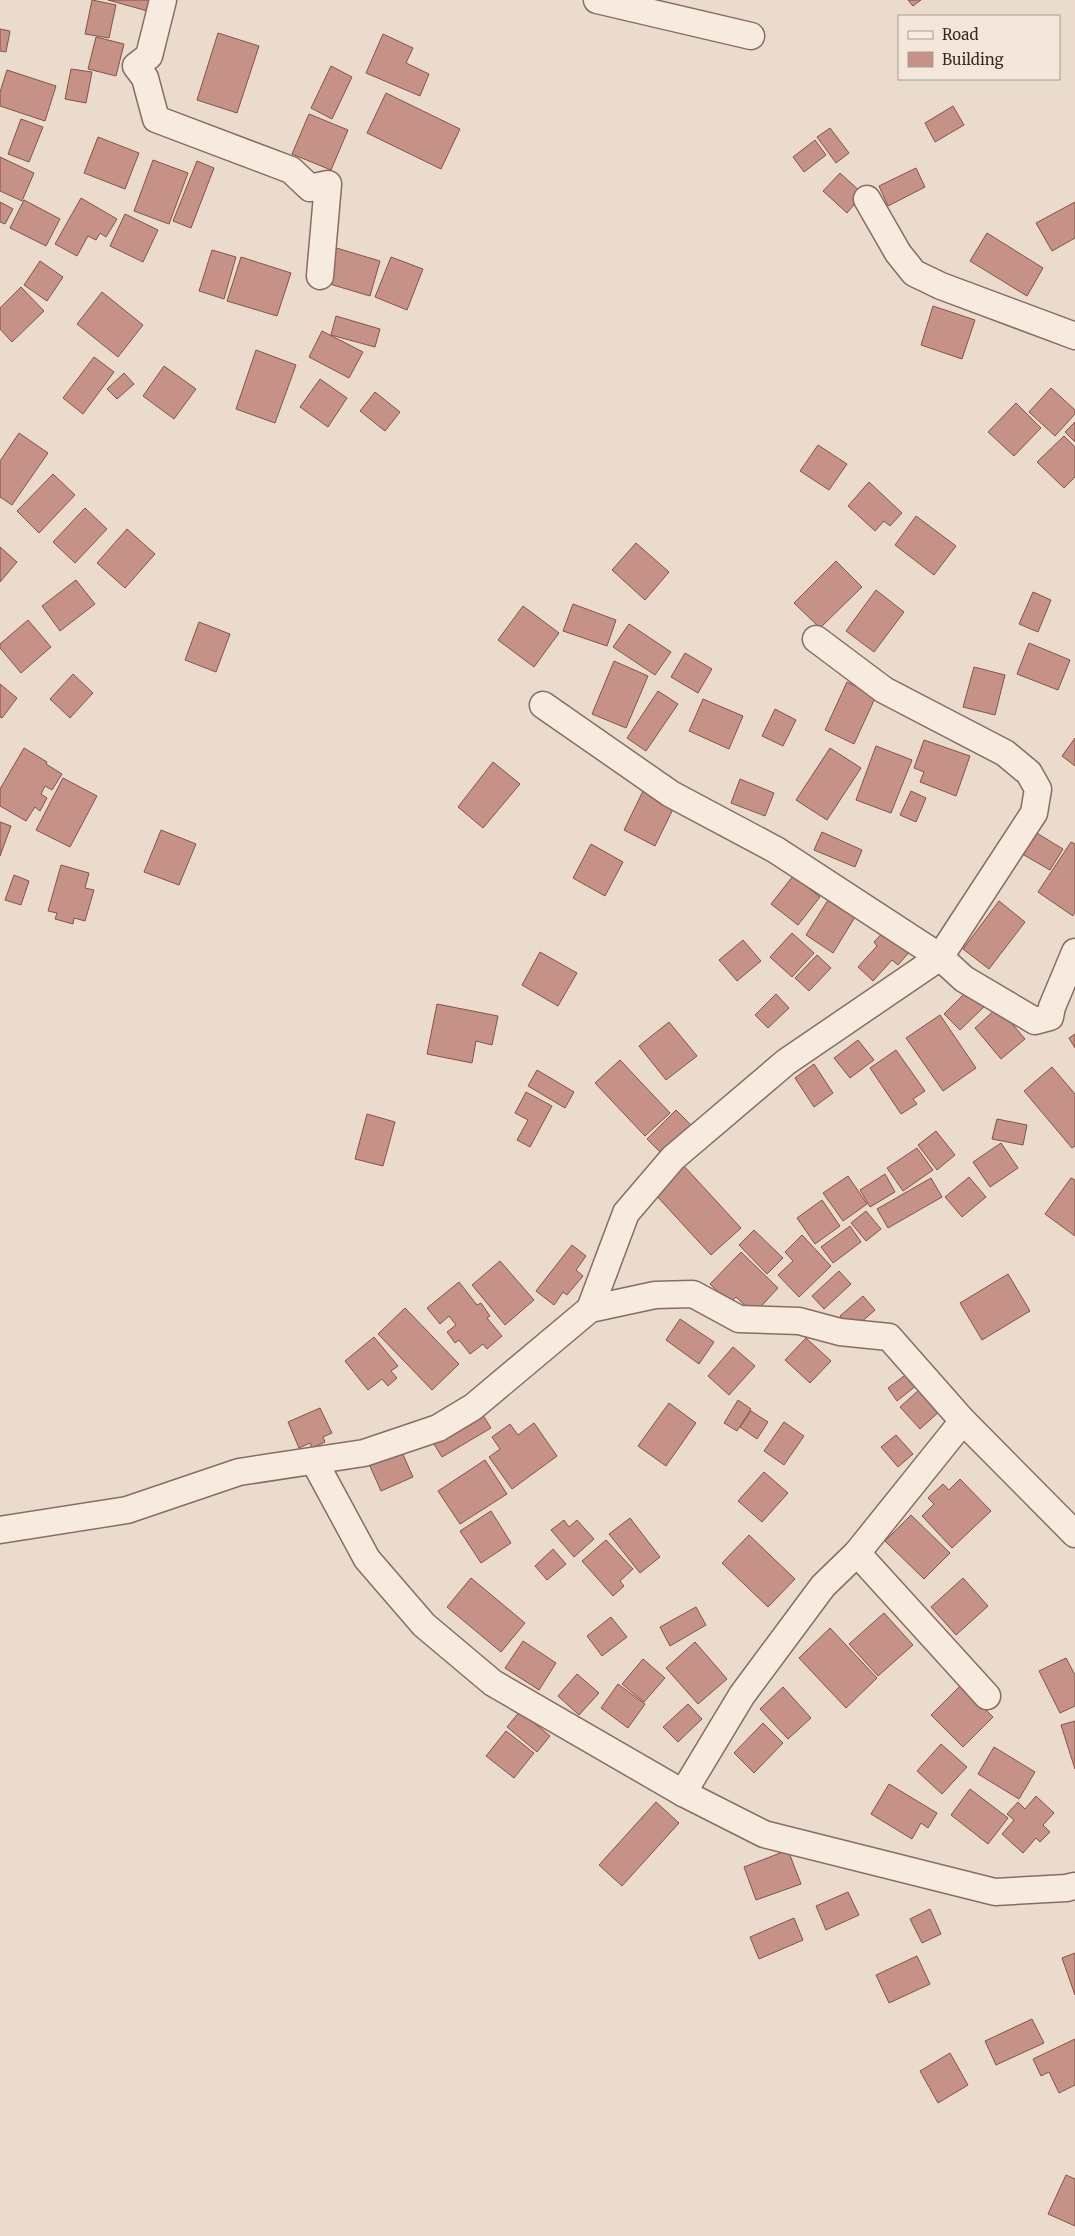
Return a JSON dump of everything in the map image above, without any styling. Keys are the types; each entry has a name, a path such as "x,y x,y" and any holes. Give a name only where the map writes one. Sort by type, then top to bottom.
{"street":[{"path":"163,0 149,56 136,66 144,78 156,119 291,170 310,188 328,184 320,276"},
{"path":"597,0 751,36"},
{"path":"867,199 898,252 914,273 941,286 1075,336"},
{"path":"590,1309 626,1212 673,1158 786,1062 940,957 1034,813 1038,789 1029,773 1005,753 884,690 816,639"},
{"path":"543,705 671,794 776,850 940,957 964,979 1035,1021 1050,1017 1052,1007 1075,952"},
{"path":"0,1530 127,1510 239,1472 364,1453 438,1428 473,1407 590,1309 655,1295 693,1294 739,1319 799,1321 840,1332 889,1337 963,1421 1075,1534"},
{"path":"683,1793 742,1695 823,1586 856,1553 963,1421"},
{"path":"314,1461 367,1560 424,1625 493,1683 683,1793 764,1834 995,1892 1075,1886"},
{"path":"856,1553 987,1696"}],"building":[{"path":"92,0 116,5 109,38 85,34"},
{"path":"108,0 154,0 151,12"},
{"path":"908,0 921,0 913,6"},
{"path":"0,29 10,31 6,52 0,51"},
{"path":"218,33 259,46 237,113 197,100"},
{"path":"383,34 413,48 406,63 429,74 420,96 366,73"},
{"path":"96,37 124,44 116,76 88,69"},
{"path":"331,66 352,77 332,119 311,108"},
{"path":"71,69 92,72 86,103 65,99"},
{"path":"7,70 56,86 45,121 0,106 0,92"},
{"path":"386,93 460,129 441,169 367,133"},
{"path":"953,106 964,125 935,142 925,123"},
{"path":"309,114 348,130 331,170 292,154"},
{"path":"21,119 43,127 29,162 8,154"},
{"path":"830,128 849,153 836,163 817,137"},
{"path":"98,137 139,153 125,189 84,173"},
{"path":"815,140 826,155 804,172 793,157"},
{"path":"0,157 34,173 22,201 0,191"},
{"path":"153,160 188,173 169,224 134,211"},
{"path":"197,161 214,168 191,228 173,221"},
{"path":"916,168 925,187 888,206 879,186"},
{"path":"840,173 863,194 847,213 823,191"},
{"path":"81,198 117,219 106,237 100,233 96,240 88,236 77,256 55,244"},
{"path":"24,200 60,219 46,246 10,228"},
{"path":"0,202 13,209 5,224 0,222"},
{"path":"1075,202 1075,238 1052,251 1036,223"},
{"path":"125,214 158,230 143,262 110,246"},
{"path":"987,233 1043,268 1027,296 970,261"},
{"path":"333,247 380,261 370,296 323,282"},
{"path":"212,250 236,257 224,299 199,291"},
{"path":"241,257 291,273 277,316 227,301"},
{"path":"391,257 423,269 407,310 375,297"},
{"path":"40,261 63,277 47,301 24,285"},
{"path":"21,287 44,311 12,342 0,329 0,308"},
{"path":"102,292 143,325 118,357 77,324"},
{"path":"933,306 975,320 962,359 921,345"},
{"path":"336,316 380,329 375,347 331,335"},
{"path":"322,331 363,352 349,378 309,357"},
{"path":"256,350 296,365 275,423 236,409"},
{"path":"94,357 114,372 83,414 63,398"},
{"path":"164,366 196,389 174,419 143,396"},
{"path":"124,373 134,384 117,399 107,389"},
{"path":"320,379 347,398 328,427 300,407"},
{"path":"1051,388 1075,410 1075,414 1055,436 1029,412"},
{"path":"375,392 400,412 385,431 360,411"},
{"path":"1016,403 1041,428 1014,456 988,432"},
{"path":"1075,422 1075,442 1065,432"},
{"path":"19,433 48,453 12,505 0,497 0,461"},
{"path":"1064,436 1075,447 1075,477 1064,488 1037,462"},
{"path":"818,445 847,464 829,490 800,471"},
{"path":"53,474 75,495 39,533 17,511"},
{"path":"869,482 902,513 890,526 884,521 875,531 848,506"},
{"path":"85,508 107,529 75,563 53,542"},
{"path":"916,516 956,546 934,575 895,545"},
{"path":"127,529 155,554 125,588 97,563"},
{"path":"636,543 669,572 645,600 612,570"},
{"path":"0,547 17,562 0,582"},
{"path":"836,561 862,587 820,628 794,603"},
{"path":"76,580 95,604 60,631 42,606"},
{"path":"876,590 904,612 874,652 846,631"},
{"path":"1033,592 1051,600 1038,632 1019,624"},
{"path":"573,604 616,620 607,646 563,631"},
{"path":"523,606 559,633 534,667 498,640"},
{"path":"28,620 51,647 21,673 0,648 0,644"},
{"path":"199,622 230,634 216,672 185,660"},
{"path":"629,624 671,652 655,675 613,647"},
{"path":"1029,643 1070,660 1058,690 1017,674"},
{"path":"685,653 712,669 698,693 671,677"},
{"path":"614,661 648,676 626,728 592,714"},
{"path":"974,667 1005,675 995,715 963,707"},
{"path":"73,674 93,693 70,718 50,699"},
{"path":"847,682 876,696 854,744 825,730"},
{"path":"0,684 17,698 2,718 0,717"},
{"path":"658,691 678,704 646,751 627,738"},
{"path":"703,699 743,716 729,749 689,731"},
{"path":"775,709 796,720 783,746 762,736"},
{"path":"1075,738 1075,766 1062,756"},
{"path":"924,740 970,756 956,796 920,782 924,772 914,768"},
{"path":"876,746 912,760 891,813 856,800"},
{"path":"24,748 62,774 52,790 45,786 41,794 47,798 40,811 35,807 26,821 0,806 0,789"},
{"path":"830,748 861,768 827,820 796,800"},
{"path":"493,762 520,784 483,828 458,807"},
{"path":"63,778 97,796 70,847 36,830"},
{"path":"740,779 774,793 765,816 731,803"},
{"path":"645,787 676,803 655,846 624,830"},
{"path":"911,791 926,798 916,822 900,815"},
{"path":"0,822 11,826 0,856"},
{"path":"1030,829 1063,849 1050,870 1017,851"},
{"path":"161,830 196,844 179,885 144,872"},
{"path":"822,832 862,850 855,867 814,850"},
{"path":"1071,842 1075,844 1075,912 1073,916 1038,892"},
{"path":"591,844 623,862 605,896 573,878"},
{"path":"61,865 89,873 85,888 94,890 85,921 74,918 73,924 55,919 57,913 48,911"},
{"path":"14,875 29,881 21,905 5,900"},
{"path":"793,876 820,897 798,925 771,904"},
{"path":"828,900 855,917 833,953 806,935"},
{"path":"999,901 1025,922 989,969 963,949"},
{"path":"888,927 912,949 898,965 892,960 873,981 858,967 877,946 874,942"},
{"path":"792,933 814,953 792,977 770,957"},
{"path":"743,940 761,961 737,981 719,960"},
{"path":"540,952 577,973 558,1006 522,985"},
{"path":"817,955 831,968 809,991 795,978"},
{"path":"969,989 986,1005 960,1030 944,1014"},
{"path":"776,994 789,1008 768,1028 755,1015"},
{"path":"437,1004 498,1016 492,1045 476,1041 472,1063 427,1054"},
{"path":"998,1007 1025,1039 1001,1059 975,1028"},
{"path":"940,1015 976,1068 943,1091 906,1038"},
{"path":"669,1022 697,1056 666,1080 639,1046"},
{"path":"1075,1034 1075,1048 1069,1038"},
{"path":"858,1040 874,1060 850,1078 834,1058"},
{"path":"896,1050 925,1091 913,1099 917,1104 901,1114 870,1068"},
{"path":"620,1060 670,1113 645,1136 595,1083"},
{"path":"814,1064 833,1093 814,1107 795,1078"},
{"path":"1052,1067 1075,1094 1075,1146 1072,1148 1024,1091"},
{"path":"537,1070 574,1092 565,1108 528,1086"},
{"path":"526,1092 552,1106 530,1147 517,1140 528,1120 515,1113"},
{"path":"676,1110 694,1128 665,1157 647,1139"},
{"path":"367,1114 395,1122 383,1166 355,1159"},
{"path":"997,1119 1027,1125 1023,1145 992,1139"},
{"path":"936,1131 955,1155 937,1170 918,1145"},
{"path":"1001,1143 1018,1168 990,1187 973,1162"},
{"path":"917,1148 933,1170 903,1191 887,1168"},
{"path":"684,1166 741,1228 711,1255 654,1193"},
{"path":"885,1174 895,1192 870,1207 860,1190"},
{"path":"848,1176 867,1204 843,1221 823,1193"},
{"path":"969,1177 986,1197 962,1217 945,1197"},
{"path":"931,1178 942,1197 888,1228 877,1209"},
{"path":"1071,1178 1075,1180 1075,1236 1045,1214"},
{"path":"822,1200 840,1226 815,1244 797,1218"},
{"path":"866,1211 881,1229 866,1241 851,1223"},
{"path":"850,1226 861,1242 833,1263 821,1247"},
{"path":"754,1230 783,1258 767,1274 739,1245"},
{"path":"802,1235 831,1266 799,1297 778,1275 793,1261 785,1252"},
{"path":"572,1245 586,1256 576,1270 583,1276 567,1295 563,1292 554,1305 536,1291"},
{"path":"741,1252 778,1288 754,1314 736,1297 730,1303 710,1284"},
{"path":"500,1261 534,1300 505,1325 472,1285"},
{"path":"839,1271 851,1284 824,1309 812,1296"},
{"path":"1008,1274 1030,1311 982,1340 960,1303"},
{"path":"459,1282 477,1305 481,1303 490,1316 487,1318 502,1336 487,1349 483,1344 470,1354 459,1340 455,1343 447,1332 456,1325 449,1316 440,1324 427,1308"},
{"path":"863,1296 875,1310 852,1330 840,1316"},
{"path":"405,1308 459,1364 432,1390 378,1334"},
{"path":"680,1319 714,1342 699,1364 666,1340"},
{"path":"374,1337 398,1366 391,1371 397,1378 388,1386 382,1379 368,1390 345,1361"},
{"path":"806,1338 831,1361 810,1383 785,1360"},
{"path":"733,1347 755,1366 729,1395 708,1376"},
{"path":"908,1373 917,1385 897,1401 888,1388"},
{"path":"920,1389 940,1411 920,1429 900,1407"},
{"path":"738,1400 751,1409 737,1431 724,1423"},
{"path":"669,1403 696,1423 666,1466 638,1446"},
{"path":"320,1408 332,1433 323,1437 325,1442 312,1448 310,1443 299,1448 288,1422"},
{"path":"751,1411 768,1422 757,1439 740,1427"},
{"path":"481,1412 491,1428 442,1457 432,1441"},
{"path":"784,1422 804,1436 784,1465 764,1451"},
{"path":"534,1423 557,1456 512,1489 489,1457 500,1449 492,1437 510,1424 518,1435"},
{"path":"896,1435 913,1454 898,1467 881,1447"},
{"path":"401,1450 413,1477 381,1491 369,1464"},
{"path":"485,1460 507,1494 460,1524 438,1491"},
{"path":"764,1472 788,1493 762,1522 738,1501"},
{"path":"960,1479 991,1511 952,1548 922,1516 934,1504 928,1498 943,1484 949,1490"},
{"path":"491,1511 511,1543 481,1563 460,1531"},
{"path":"911,1515 950,1553 924,1579 885,1541"},
{"path":"630,1518 660,1557 640,1573 609,1534"},
{"path":"564,1520 569,1527 577,1520 594,1539 574,1557 551,1530"},
{"path":"749,1535 795,1579 768,1607 722,1563"},
{"path":"606,1540 633,1569 620,1581 624,1586 613,1596 582,1561"},
{"path":"553,1549 566,1564 547,1580 535,1566"},
{"path":"471,1578 525,1623 501,1652 447,1607"},
{"path":"963,1578 988,1606 956,1635 931,1607"},
{"path":"696,1607 706,1625 670,1646 660,1627"},
{"path":"884,1613 913,1645 878,1676 849,1644"},
{"path":"611,1617 627,1637 602,1656 587,1636"},
{"path":"830,1628 877,1678 846,1708 799,1658"},
{"path":"523,1641 556,1663 539,1690 505,1668"},
{"path":"695,1642 727,1679 698,1704 666,1668"},
{"path":"1066,1658 1075,1675 1075,1706 1060,1713 1039,1671"},
{"path":"643,1659 665,1678 644,1702 622,1684"},
{"path":"577,1674 599,1693 579,1715 558,1696"},
{"path":"618,1684 645,1704 628,1728 601,1708"},
{"path":"961,1685 993,1717 963,1747 931,1715"},
{"path":"783,1687 811,1718 788,1739 760,1709"},
{"path":"688,1704 702,1719 678,1742 663,1727"},
{"path":"520,1711 550,1736 537,1752 507,1727"},
{"path":"1075,1721 1075,1769 1061,1725"},
{"path":"763,1723 783,1743 754,1773 734,1753"},
{"path":"506,1731 534,1753 514,1778 486,1756"},
{"path":"941,1744 967,1767 942,1794 917,1771"},
{"path":"994,1747 1035,1772 1019,1799 978,1774"},
{"path":"889,1784 937,1813 928,1828 921,1823 912,1839 871,1814"},
{"path":"970,1789 1008,1818 988,1844 951,1815"},
{"path":"1036,1796 1054,1813 1043,1825 1050,1832 1040,1842 1036,1838 1023,1853 1002,1834 1014,1820 1007,1814 1018,1802 1025,1809"},
{"path":"656,1802 679,1823 622,1886 599,1865"},
{"path":"788,1850 801,1884 756,1900 744,1867"},
{"path":"848,1892 859,1915 826,1930 816,1906"},
{"path":"930,1909 941,1934 922,1943 910,1919"},
{"path":"794,1918 803,1940 759,1959 750,1937"},
{"path":"1075,1953 1075,1995 1062,1958"},
{"path":"917,1956 930,1984 889,2003 876,1975"},
{"path":"1032,2019 1044,2043 996,2065 985,2041"},
{"path":"1075,2039 1075,2085 1059,2093 1049,2072 1041,2076 1033,2059"},
{"path":"950,2053 968,2085 938,2103 920,2071"},
{"path":"1066,2175 1075,2179 1075,2226 1048,2214"}]}
